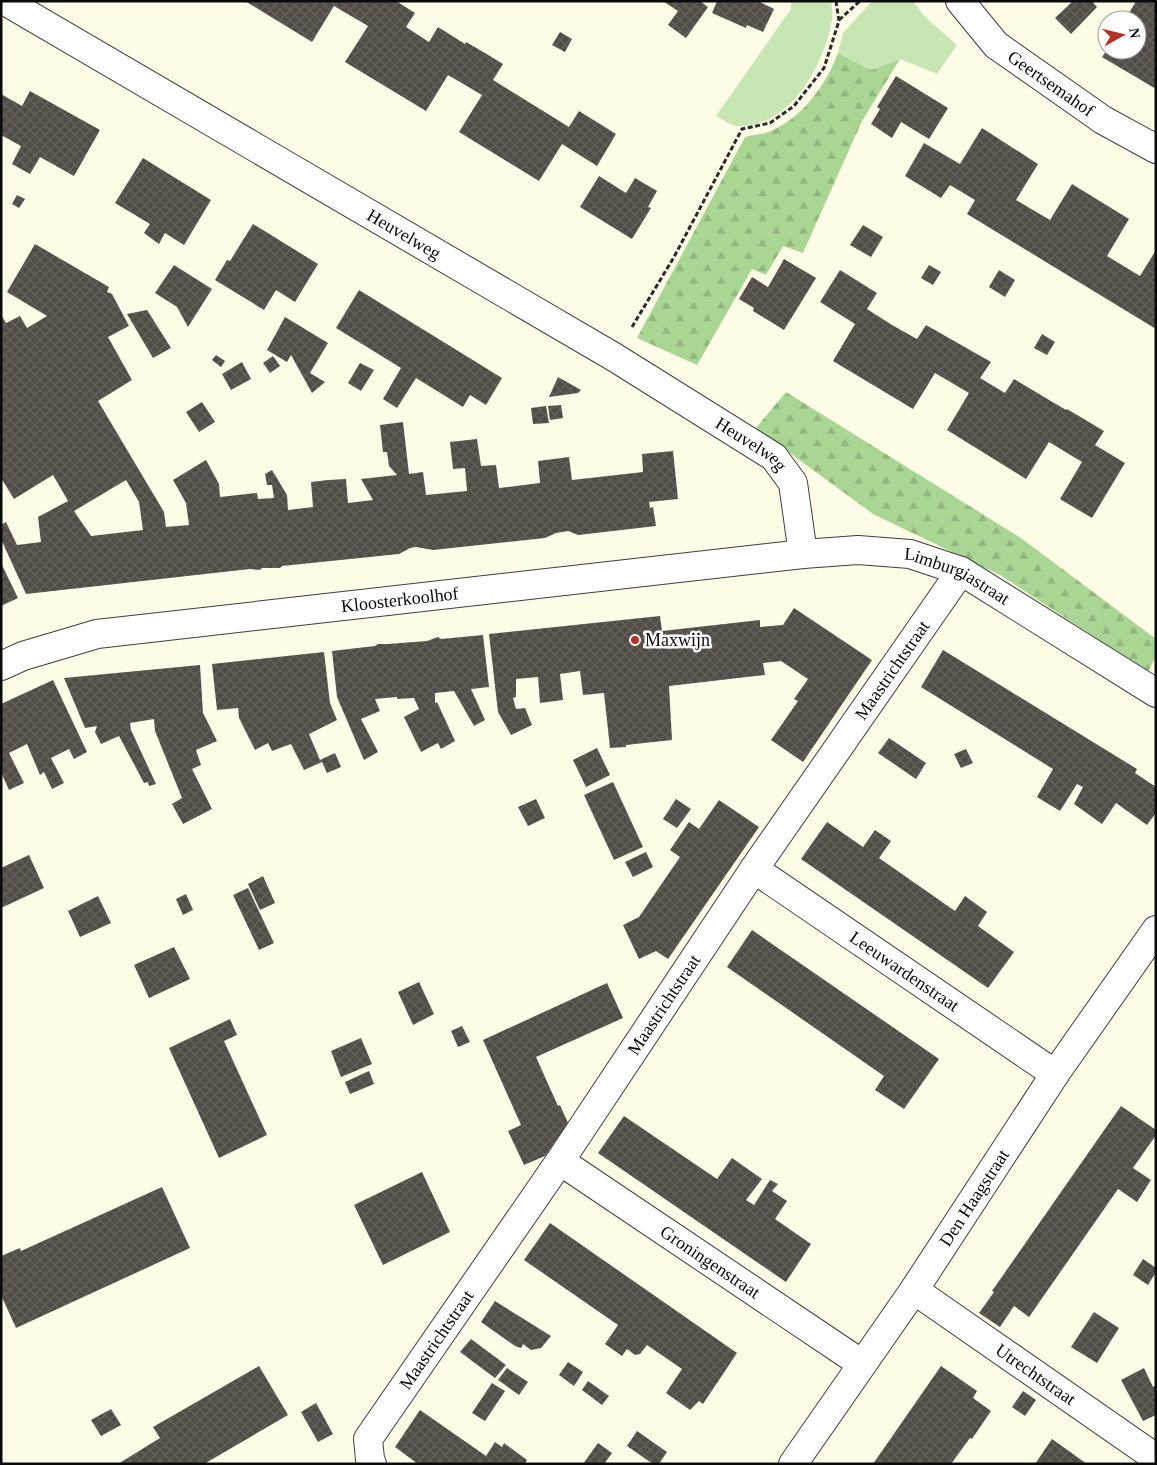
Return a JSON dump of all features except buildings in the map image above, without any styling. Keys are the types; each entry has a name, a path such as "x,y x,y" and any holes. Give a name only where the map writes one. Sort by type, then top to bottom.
{"street":[{"name":"Heuvelweg","path":"5,1 614,357 774,457 793,483 803,554"},
{"name":"Geertsemahof","path":"960,1 996,45 1103,120 1156,150"},
{"name":"Limburgiastraat","path":"803,554 858,550 910,554 961,571 1155,691"},
{"name":"Kloosterkoolhof","path":"1,666 23,656 97,634 803,554"},
{"name":"Maastrichtstraat","path":"370,1451 754,869 961,571"},
{"name":"Leeuwardenstraat","path":"754,869 1055,1074"},
{"name":"Den Haagstraat","path":"793,1464 914,1290 1055,1074 1156,930"},
{"name":"Groningenstraat","path":"560,1161 862,1364"},
{"name":"Utrechtstraat","path":"914,1290 1156,1458"}],"path":[{"path":"614,357 674,257 742,129 770,123 794,106 824,68 839,20 836,1"},
{"path":"839,20 860,1"}],"green space":[{"path":"791,1 831,1 832,10 828,38 812,74 801,91 788,106 773,117 755,124 736,126 716,116 791,9"},
{"path":"872,1 913,1 925,17 957,45 937,74 900,59 871,70 838,53 843,33"},
{"path":"838,53 871,70 900,59 862,121 803,253 783,246 766,275 752,269 697,365 637,338 745,137 765,133 780,126 801,110 811,100 827,77"},
{"path":"786,392 1021,538 1156,639 1156,656 1148,672 1000,575 873,514 756,428"}],"place":[{"name":"Maxwijn","path":"635,640"}]}
